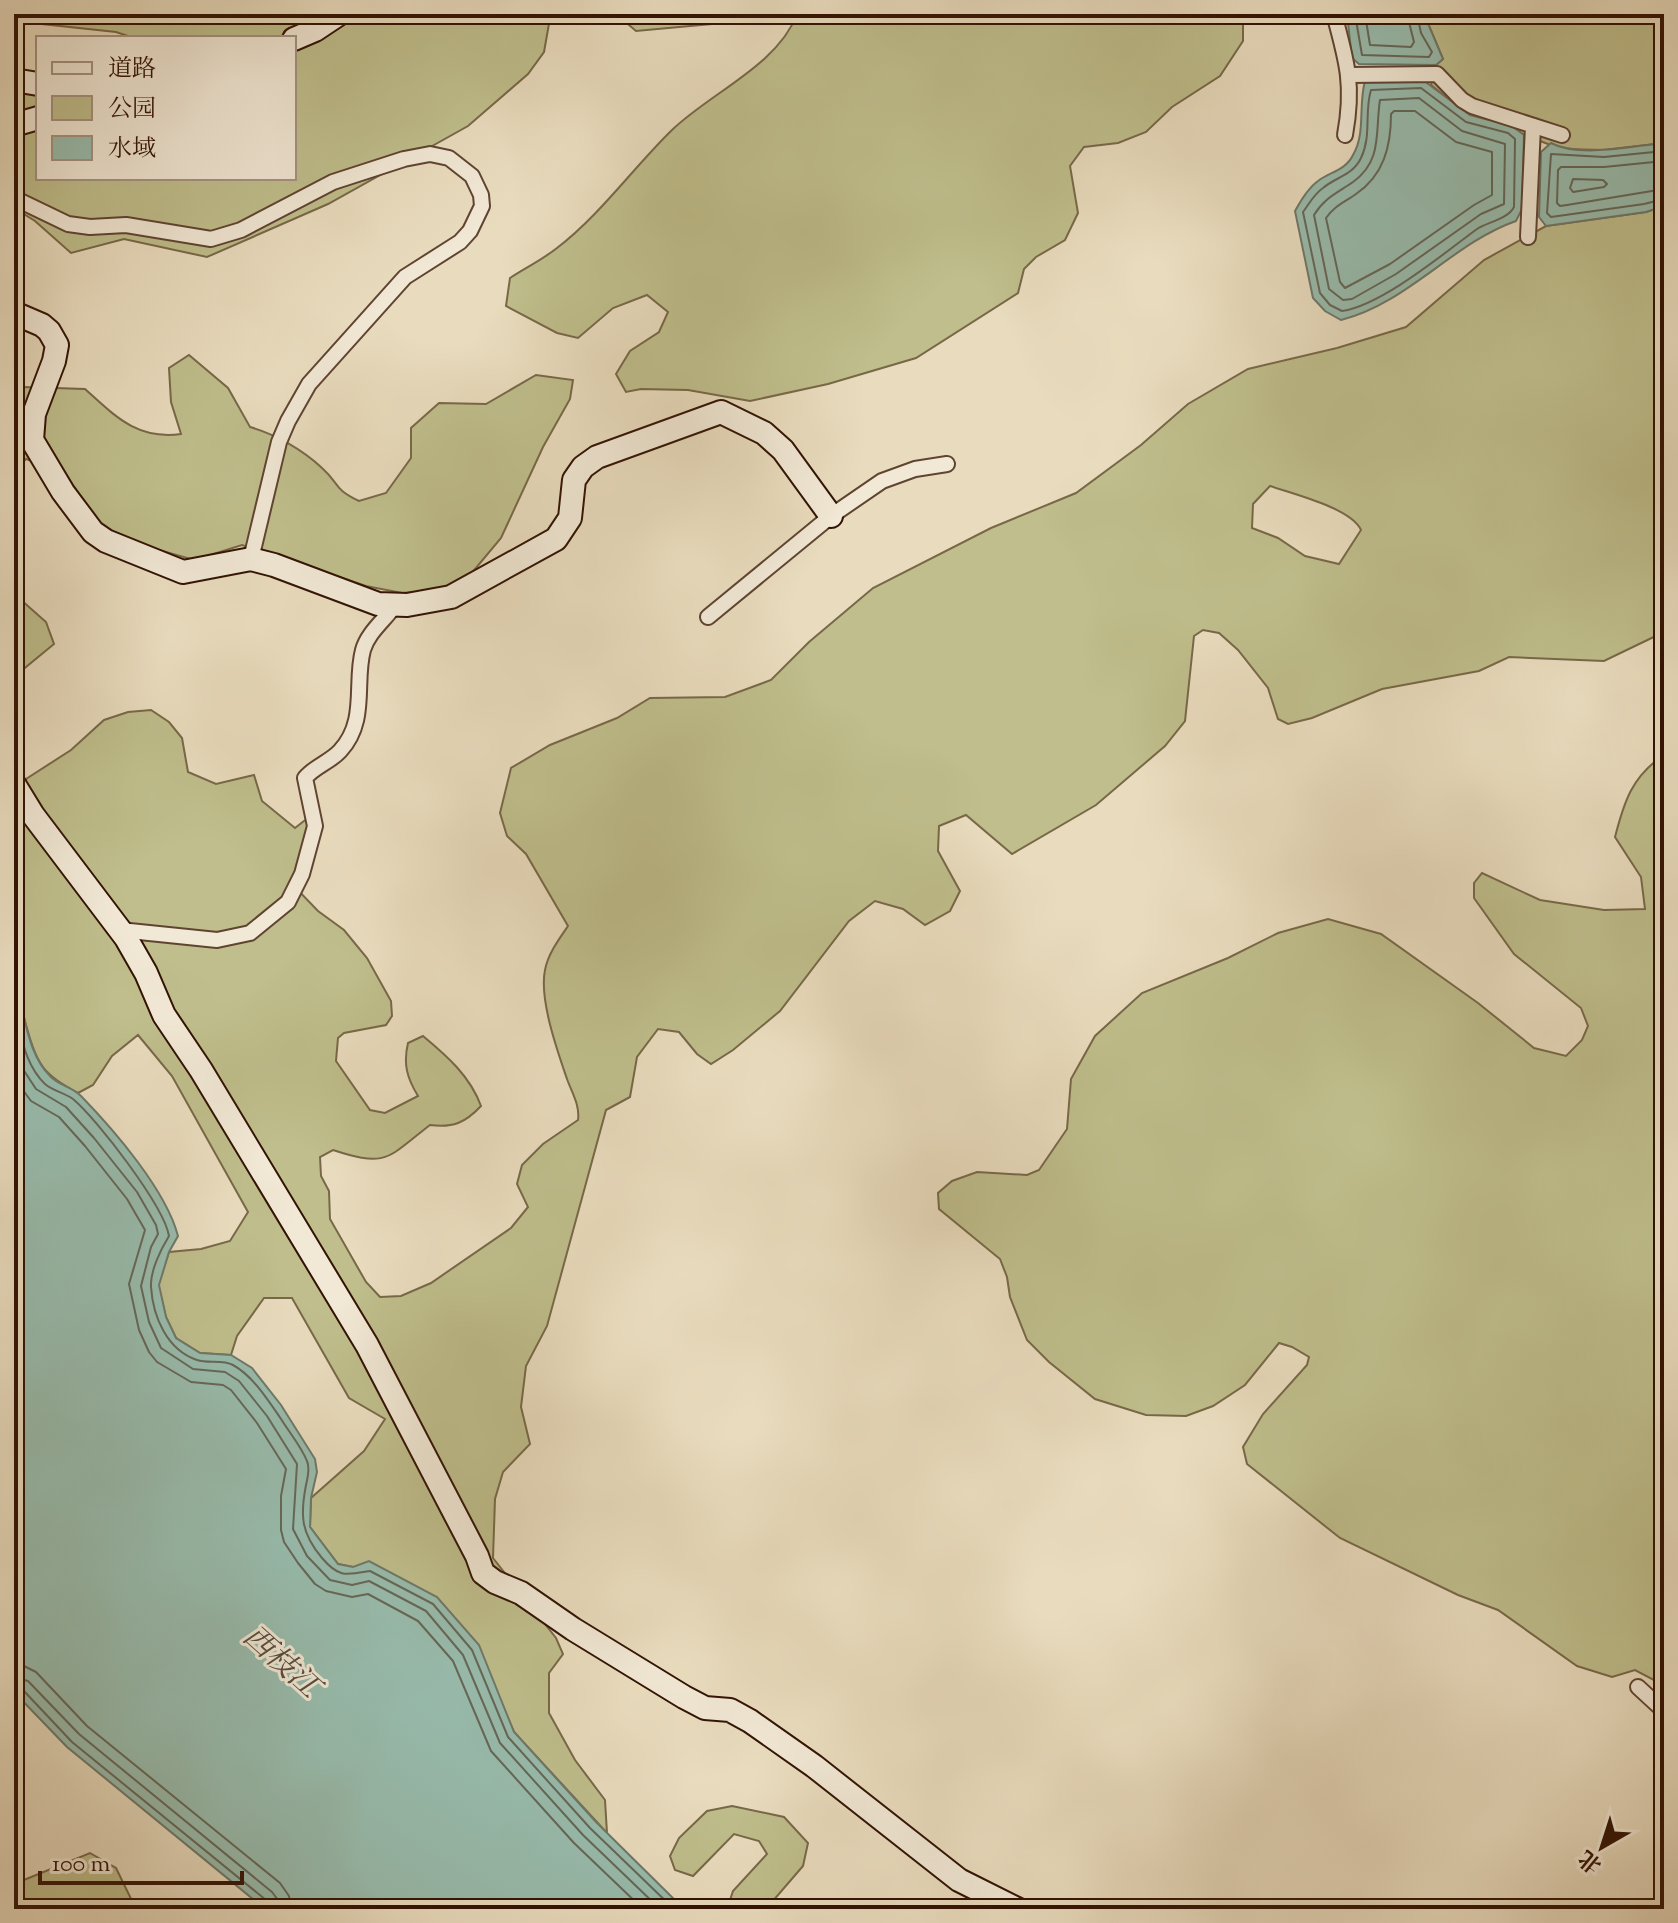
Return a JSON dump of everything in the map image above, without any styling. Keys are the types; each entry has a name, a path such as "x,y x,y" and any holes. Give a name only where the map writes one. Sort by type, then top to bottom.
{"street":[{"path":"296,38 339,14"},
{"path":"1334,14 1350,75 1351,104 1345,135"},
{"path":"1350,75 1437,74 1472,106 1562,135"},
{"path":"14,80 36,84"},
{"path":"14,125 36,119"},
{"path":"1528,237 1533,126"},
{"path":"14,198 68,224 90,227 126,225 211,239 241,230 333,182 404,159 430,154 449,158 472,176 481,195 482,206 470,231 460,242 405,277 318,373 302,396 279,442 251,559"},
{"path":"14,313 42,325 57,345 34,414 32,440 63,492 93,532 106,541 183,572 251,559 378,604 395,605 451,597 556,539 570,518 574,480 583,467 597,457 721,412 764,433 783,450 831,516"},
{"path":"708,617 831,516 882,481 915,469 947,464"},
{"path":"120,930 217,940 250,933 288,902 302,874 315,826 305,778 340,751 349,734 360,707 363,650 368,636 395,605"},
{"path":"14,784 33,815 120,930 146,973 164,1015 201,1070 367,1345 483,1573 521,1593 684,1697 705,1708 730,1710 750,1721 814,1766 959,1880 1017,1909"},
{"path":"1638,1687 1664,1711"}],"green space":[{"path":"14,14 549,14 550,18 544,52 528,74 468,126 328,204 207,257 124,239 71,253 35,221 14,208 14,90 36,93 36,180 296,180 296,36 128,36 116,32 14,21"},
{"path":"620,14 738,14 712,24 636,31"},
{"path":"797,14 1243,14 1243,41 1220,76 1172,107 1146,132 1118,143 1084,147 1070,166 1078,213 1065,240 1036,257 1024,269 1018,293 916,358 828,384 750,401 688,390 641,389 626,392 616,374 630,351 659,332 668,312 647,295 613,308 578,338 557,333 506,306 510,278 573,235 672,130 775,48"},
{"path":"1424,14 1664,14 1664,143 1603,150 1561,149 1524,135 1512,126 1470,116 1431,85 1436,65 1443,59"},
{"path":"1664,206 1664,632 1604,661 1509,657 1479,671 1382,689 1312,718 1288,724 1278,719 1268,688 1238,650 1219,633 1203,630 1194,636 1185,721 1165,746 1096,805 1012,854 966,815 939,826 938,851 960,891 950,911 925,925 903,909 875,901 849,921 780,1011 733,1050 711,1064 697,1054 679,1032 658,1029 637,1057 630,1097 606,1110 547,1326 526,1366 521,1407 530,1444 503,1472 495,1499 493,1558 556,1638 563,1654 549,1673 549,1713 575,1760 605,1800 607,1833 514,1732 496,1690 353,1567 338,1564 310,1527 311,1498 364,1451 385,1419 349,1398 292,1298 264,1298 237,1336 231,1355 200,1353 176,1338 166,1317 158,1285 169,1252 201,1249 230,1241 248,1212 172,1076 138,1035 112,1056 93,1085 78,1093 56,1080 38,1059 22,1010 14,997 14,825 26,812 26,779 71,750 104,720 128,712 151,710 169,722 182,738 188,772 216,784 254,775 262,801 295,828 309,817 310,824 291,883 318,911 344,930 367,958 391,1001 392,1016 386,1025 344,1033 338,1038 336,1061 370,1110 385,1113 418,1096 409,1077 406,1058 408,1043 423,1036 464,1076 481,1106 458,1123 430,1125 386,1157 365,1158 333,1150 320,1157 321,1176 329,1191 330,1219 366,1282 380,1297 401,1296 431,1283 511,1228 528,1207 517,1184 522,1165 543,1144 578,1120 577,1104 554,1039 544,995 546,964 568,926 526,854 507,836 500,813 511,768 550,745 617,718 650,698 725,697 771,680 809,642 873,588 991,528 1076,493 1141,445 1188,404 1248,369 1337,348 1406,327 1484,260 1546,226 1646,212","holes":["1270,486 1334,509 1355,522 1361,530 1339,564 1305,556 1278,538 1252,528 1253,504"]},
{"path":"189,355 228,388 250,427 297,449 322,468 341,490 359,501 386,493 411,458 411,428 439,403 486,404 536,375 573,380 570,399 543,447 501,538 471,574 449,590 402,593 366,586 242,545 194,560 152,548 101,526 64,472 26,459 14,471 14,390 24,387 85,389 117,417 139,430 165,435 181,434 171,402 169,368"},
{"path":"14,557 22,575 20,599 46,622 54,644 20,672 14,683"},
{"path":"1664,755 1664,1688 1635,1670 1612,1677 1577,1666 1498,1610 1458,1595 1340,1538 1247,1464 1243,1447 1263,1414 1307,1365 1309,1357 1292,1347 1279,1343 1245,1385 1213,1406 1186,1416 1146,1415 1095,1399 1027,1340 1010,1297 1000,1259 939,1209 938,1193 952,1181 977,1172 1027,1175 1039,1170 1067,1129 1071,1079 1095,1036 1142,993 1228,958 1278,933 1328,919 1381,934 1478,1003 1534,1048 1566,1056 1582,1040 1588,1026 1581,1008 1514,954 1474,898 1474,883 1482,873 1540,900 1604,910 1645,909 1641,877 1615,837 1631,791 1644,772"},
{"path":"732,1806 784,1817 808,1843 803,1866 766,1909 730,1909 728,1906 733,1891 767,1854 759,1841 734,1834 693,1876 675,1870 670,1856 679,1838 707,1811"},
{"path":"90,1853 116,1868 136,1909 14,1909 14,1884"}],"water":[{"path":"1347,14 1424,14 1443,59 1436,65 1359,64 1352,58"},
{"path":"1423,80 1470,115 1512,126 1524,135 1522,209 1516,221 1472,243 1388,300 1341,320 1325,311 1313,298 1295,211 1314,184 1342,167 1353,155 1361,129 1365,81"},
{"path":"1551,143 1576,150 1591,150 1664,143 1664,206 1646,212 1546,226 1539,217 1541,152"},
{"name":"西枝江","path":"14,997 20,1003 38,1060 53,1079 81,1096 108,1126 151,1180 172,1218 178,1236 169,1252 159,1285 166,1317 176,1338 200,1353 231,1355 252,1368 281,1405 315,1459 317,1472 311,1498 310,1527 338,1564 353,1567 369,1561 437,1597 479,1645 514,1732 596,1822 684,1909 265,1909 67,1747 14,1692"}]}
